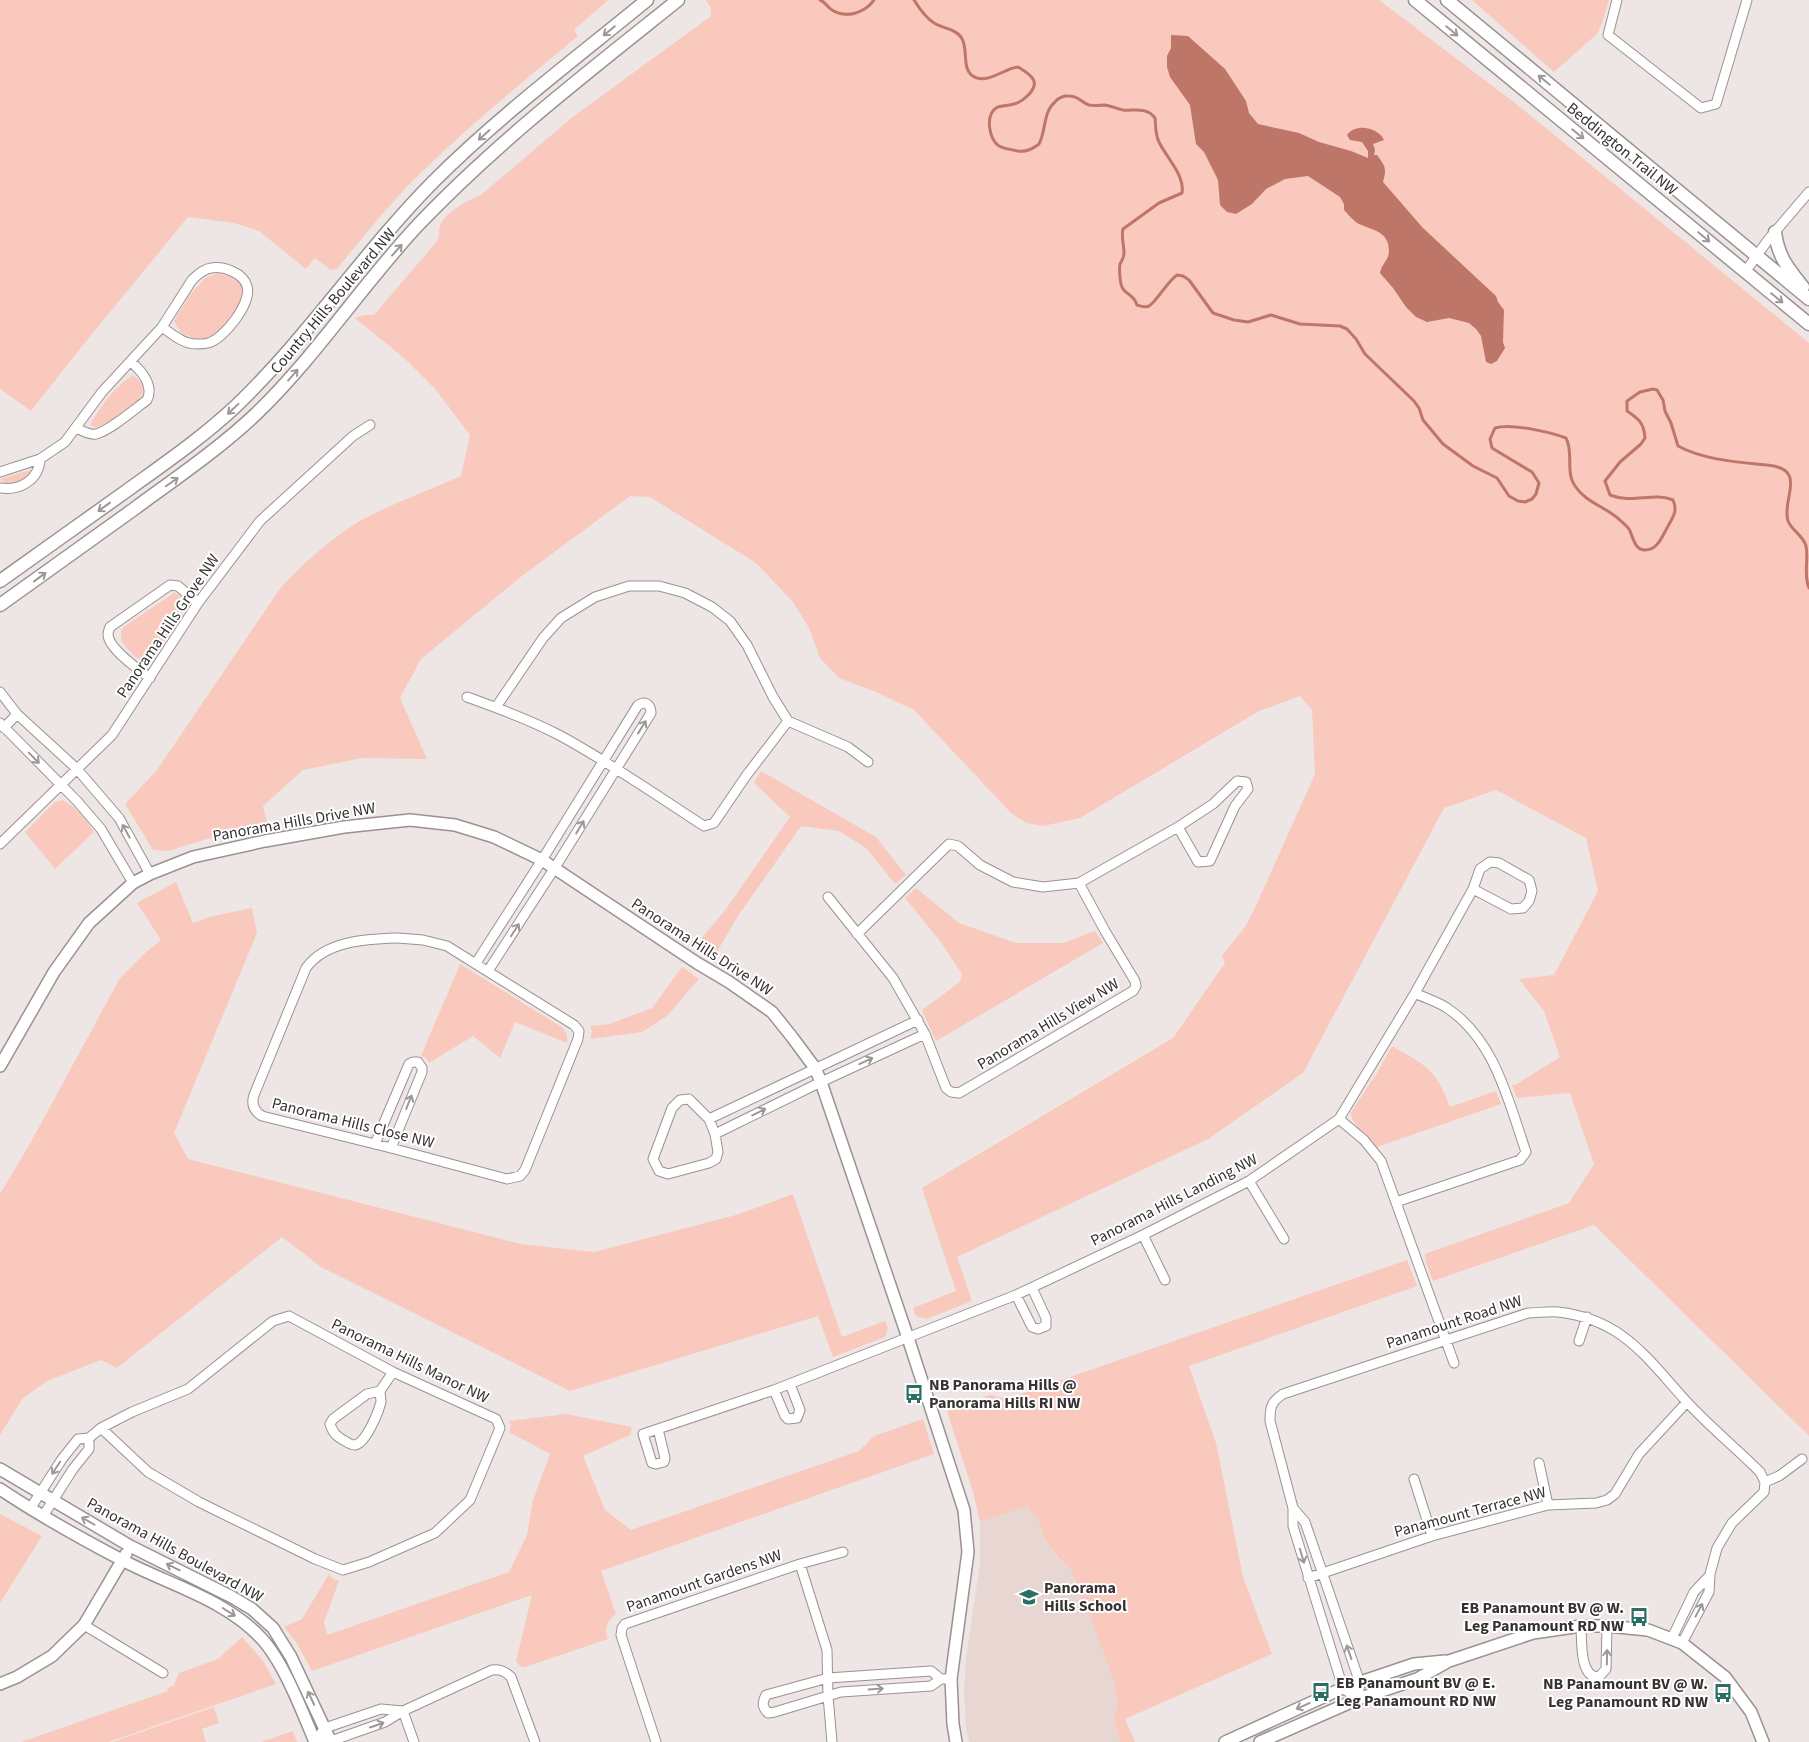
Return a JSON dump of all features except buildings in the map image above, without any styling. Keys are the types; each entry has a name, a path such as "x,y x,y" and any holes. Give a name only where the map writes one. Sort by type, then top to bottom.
{"main road":[{"name":"Country Hills Boulevard NW","path":"0,581 171,459 235,407 287,352 392,227 434,182 485,134 647,0"},
{"name":"Beddington Trail NW","path":"1415,0 1809,324"},
{"name":"Beddington Trail NW","path":"1447,0 1809,299"},
{"name":"Country Hills Boulevard NW","path":"0,605 187,471 224,442 280,389 382,267 418,226 465,178 550,104 673,4"},
{"path":"1775,232 1776,244 1783,262 1809,295"}],"street":[{"path":"1617,0 1608,35 1701,108 1716,104 1747,0"},
{"path":"1745,272 1775,232 1809,192"},
{"path":"2,468 40,459 65,442 102,392 162,327 192,280 203,271 211,268 222,268 241,276 246,283 246,302 235,320 219,337 208,343 194,344 181,340 162,327"},
{"path":"76,428 89,434 96,434 105,430 146,400 150,388 138,368 131,362"},
{"name":"Panorama Hills Grove NW","path":"0,844 112,735 198,603 260,521 353,436 370,425"},
{"path":"0,488 14,489 32,479 39,469 40,459"},
{"path":"150,678 135,667 111,643 108,634 110,627 170,586 178,586 198,603"},
{"path":"496,707 543,638 561,618 595,597 629,586 659,586 685,593 712,607 730,621 747,645 772,697 788,721 848,747 868,762"},
{"path":"0,692 17,714 77,769 119,818 150,874"},
{"path":"467,696 557,734 616,768 704,826 714,823 746,776 788,721"},
{"path":"476,963 638,705 647,704 651,713 488,971"},
{"path":"17,714 2,726 76,800 101,829 133,883"},
{"path":"857,934 949,844 958,846 980,865 1013,882 1043,887 1080,884 1178,827 1213,804 1237,781 1246,782 1248,790 1234,806 1210,860 1198,862 1178,827"},
{"name":"Panorama Hills Drive NW","path":"0,1066 54,972 89,924 133,883 193,857 265,841 344,827 410,820 455,825 494,837 542,860 772,1012 815,1068 821,1082 964,1510 968,1552 946,1679 956,1742"},
{"name":"Panorama Hills Landing NW","path":"658,1429 774,1390 1016,1295 1143,1235 1249,1181 1339,1119 1415,993 1473,889 1480,869 1490,862 1499,863 1529,880 1532,891 1529,901 1523,908 1511,909 1473,889"},
{"name":"Panorama Hills View NW","path":"828,897 893,978 925,1034 946,1088 951,1092 959,1093 1133,991 1136,986 1136,981 1105,931 1080,884"},
{"name":"Panorama Hills Close NW","path":"398,938 423,940 447,946 476,963 574,1025 580,1035 525,1170 520,1176 507,1179 262,1116 254,1107 254,1095 306,968 320,954 349,943 398,938"},
{"path":"1396,1202 1520,1160 1526,1152 1492,1058 1472,1030 1447,1008 1415,993"},
{"path":"709,1119 918,1020"},
{"path":"715,1134 925,1034"},
{"path":"375,1144 409,1064 418,1062 422,1072 391,1148"},
{"path":"689,1099 709,1119 715,1134 718,1152 716,1159 710,1163 668,1174 658,1171 653,1159 672,1108 680,1100 689,1099"},
{"path":"1339,1119 1364,1140 1380,1161 1454,1363"},
{"path":"1249,1181 1284,1239"},
{"path":"1143,1235 1165,1280"},
{"path":"1016,1295 1032,1327 1038,1329 1046,1326 1046,1318 1032,1288"},
{"name":"Panamount Road NW","path":"1343,1688 1293,1526 1293,1508 1270,1422 1270,1407 1274,1399 1283,1394 1528,1313 1557,1312 1587,1318 1614,1329 1645,1354 1687,1402 1760,1472 1765,1482"},
{"name":"Panorama Hills Manor NW","path":"30,1509 62,1459 78,1439 89,1438 101,1428 132,1412 188,1389 273,1321 289,1316 393,1372 496,1419 500,1428 470,1500 435,1533 369,1562 343,1570 315,1559 199,1502 173,1487 148,1472 101,1428"},
{"path":"1579,1341 1587,1318"},
{"path":"380,1391 367,1394 333,1419 330,1424 332,1432 352,1445 362,1441 367,1436 381,1401 380,1391 393,1372"},
{"path":"774,1390 785,1416 788,1419 797,1418 800,1410 790,1384"},
{"name":"Panamount Terrace NW","path":"1308,1578 1321,1572 1432,1536 1548,1505 1596,1503 1607,1500 1614,1494 1639,1454 1687,1402"},
{"name":"Panorama Hills Manor NW","path":"43,1516 52,1500 89,1449 89,1438"},
{"path":"1677,1641 1709,1592 1710,1574 1717,1548 1732,1523 1764,1492 1765,1482 1779,1476 1802,1459"},
{"path":"1539,1462 1548,1505"},
{"name":"Panorama Hills Boulevard NW","path":"0,1469 130,1546 252,1609 273,1628 299,1671 331,1742"},
{"path":"1414,1480 1432,1536"},
{"name":"Panorama Hills Boulevard NW","path":"0,1489 30,1509 122,1560 221,1607 248,1626 262,1638 278,1661 315,1742"},
{"name":"Panamount Road NW","path":"1293,1508 1305,1522 1360,1683 1358,1699"},
{"path":"0,1684 18,1677 52,1656 84,1625 130,1546"},
{"path":"800,1564 843,1552"},
{"name":"Panamount Gardens NW","path":"656,1742 621,1635 622,1628 626,1624 800,1564 827,1650 832,1742"},
{"path":"84,1625 163,1673"},
{"path":"1581,1626 1584,1664 1589,1675 1594,1678 1599,1677 1606,1669 1607,1626"},
{"path":"1260,1742 1358,1699 1417,1679 1449,1661 1533,1633 1581,1626 1607,1626 1648,1630 1677,1641 1725,1677 1751,1712 1763,1742"},
{"path":"1225,1742 1343,1688 1414,1664 1449,1661"},
{"path":"315,1742 331,1742 386,1722 403,1711 492,1670 506,1672 511,1677 535,1742"},
{"path":"931,1671 946,1679 931,1686 841,1692 768,1713 763,1708 762,1702 766,1695 828,1678 931,1671"},
{"path":"1343,1688 1358,1699"},
{"path":"315,1742 325,1728 381,1709 403,1711"},
{"path":"403,1711 414,1742"}],"shaded area":[{"path":"0,0 608,0 574,30 578,36 483,116 416,178 381,216 337,269 331,270 315,258 306,269 259,231 234,223 188,217 31,411 0,389"},
{"path":"706,0 1379,0 1515,103 1809,343 1809,1436 1594,1225 1433,1281 1426,1263 1425,1254 1569,1203 1594,1164 1570,1093 1517,1098 1512,1085 1517,1084 1560,1057 1544,1011 1519,979 1554,975 1598,891 1586,838 1496,790 1444,808 1303,1073 1208,1139 957,1257 972,1301 926,1319 916,1316 913,1308 956,1291 922,1188 1173,1038 1225,963 1222,956 1245,927 1255,908 1315,774 1312,710 1300,696 1259,711 1080,818 1043,826 1027,823 1012,814 914,710 876,692 839,678 820,658 809,628 793,602 756,563 650,497 630,496 522,576 421,659 400,698 427,759 362,758 303,770 263,806 268,826 207,839 168,851 153,850 125,804 157,770 279,590 315,554 355,524 393,505 461,476 470,435 436,390 404,358 355,318 363,315 374,315 438,240 441,223 448,214 464,203 481,195 574,116 711,16 711,8"},
{"path":"1472,0 1609,0 1597,34 1554,72"},
{"path":"1171,35 1188,36 1225,69 1246,101 1249,113 1258,124 1299,133 1319,142 1368,158 1368,151 1362,142 1350,140 1347,135 1356,129 1367,128 1381,136 1384,140 1373,144 1374,155 1377,155 1384,167 1383,182 1423,228 1496,296 1504,310 1503,342 1505,348 1497,361 1491,364 1486,362 1481,336 1469,323 1449,318 1427,322 1416,317 1380,273 1389,254 1388,244 1383,235 1355,221 1344,210 1344,204 1340,197 1308,176 1285,179 1266,189 1252,204 1236,214 1227,212 1220,205 1218,180 1204,152 1196,144 1190,105 1170,77 1167,67 1167,56 1171,48"},
{"path":"218,273 233,278 243,287 243,298 224,328 213,337 196,339 181,333 174,321 189,296 205,278"},
{"path":"133,375 143,387 143,393 133,406 96,428 90,425 108,397"},
{"path":"30,470 32,473 18,482 6,483 0,479"},
{"path":"174,593 185,600 184,611 152,659 147,661 139,659 121,641 121,631 125,626"},
{"path":"761,771 876,837 906,875 895,884 866,848 839,831 801,826 738,916 712,960 695,949 697,944 726,909 790,817 754,783"},
{"path":"62,800 84,818 94,832 55,869 25,832 55,802"},
{"path":"176,882 193,923 213,916 252,908 257,933 174,1133 188,1159 521,1244 594,1252 736,1215 793,1194 842,1337 885,1321 888,1328 885,1337 833,1357 818,1316 570,1391 321,1267 282,1237 117,1368 101,1360 47,1381 23,1398 0,1435 0,1194 32,1140 120,978 161,940 137,903"},
{"path":"916,888 959,923 1016,943 1064,943 1095,931 1103,943 936,1041 922,1010 960,982 962,974 940,941 905,898"},
{"path":"460,964 563,1028 567,1035 567,1043 515,1022 500,1058 473,1036 429,1063 426,1058 421,1056"},
{"path":"682,967 699,979 667,1016 642,1032 590,1039 592,1031 590,1026 610,1024 652,1008"},
{"path":"1392,1046 1428,1069 1440,1084 1450,1107 1496,1091 1501,1104 1377,1147 1357,1126 1351,1112 1377,1073"},
{"path":"1407,1260 1417,1286 1189,1366 1216,1443 1243,1577 1272,1654 1125,1719 1135,1742 1120,1742 1114,1720 1117,1705 1116,1688 1094,1626 1070,1568 1060,1560 1045,1540 1039,1522 1028,1506 980,1522 973,1492 947,1411 990,1395 1007,1399"},
{"path":"566,1414 632,1427 630,1435 583,1456 605,1510 631,1530 859,1451 874,1436 923,1419 934,1454 601,1571 616,1614 607,1625 608,1639 522,1668 516,1661 532,1595 312,1671 296,1642 284,1627 302,1619 329,1574 333,1579 339,1581 324,1622 327,1635 509,1572 527,1535 533,1500 550,1454 509,1432 511,1425 509,1421"},
{"name":"Panorama Hills School","path":"1028,1506 1039,1522 1045,1540 1059,1560 1070,1568 1095,1628 1116,1688 1117,1705 1114,1720 1120,1742 969,1742 964,1692 966,1658 980,1563 980,1522"},
{"path":"0,1514 42,1536 0,1603"},
{"path":"242,1637 263,1661 276,1684 108,1742 21,1742 168,1691 167,1689 174,1685 179,1673 218,1659"},
{"path":"214,1707 219,1723 202,1729 206,1742 112,1742"},
{"path":"293,1731 297,1742 261,1742"}],"waterway":[{"path":"820,0 830,9 843,14 860,11 874,0"},
{"path":"914,0 931,21 955,32 961,37 964,42 966,66 972,75 982,79 993,77 1018,67 1033,79 1034,87 1025,98 1014,104 996,108 990,116 991,133 999,146 1021,151 1029,150 1039,144 1048,111 1057,100 1065,96 1076,98 1089,105 1105,105 1123,110 1145,111 1155,118 1158,139 1178,173 1181,180 1182,193 1159,203 1123,229 1124,253 1120,264 1121,282 1123,290 1133,298 1137,305 1149,306 1177,275 1189,280 1213,313 1234,320 1248,322 1271,315 1300,324 1340,326 1347,329 1365,354 1414,401 1419,408 1423,420 1443,444 1473,466 1497,478 1509,496 1518,501 1525,502 1532,499 1536,494 1539,483 1532,472 1492,448 1490,439 1495,428 1520,427 1566,438 1569,449 1570,475 1575,486 1585,497 1615,516 1625,525 1629,529 1636,545 1644,550 1649,550 1656,546 1661,539 1674,514 1673,500 1658,497 1626,498 1610,495 1605,481 1620,462 1641,444 1645,438 1640,422 1627,411 1627,401 1640,392 1657,390 1663,400 1665,411 1678,446 1710,457 1767,465 1787,472 1791,486 1787,512 1788,521 1806,546 1806,578 1809,588"}],"place":[{"name":"NB Panorama Hills @ Panorama Hills RI NW","path":"914,1394"},
{"name":"Panorama Hills School","path":"1029,1597"},
{"name":"EB Panamount BV @ W. Leg Panamount RD NW","path":"1639,1617"},
{"name":"EB Panamount BV @ E. Leg Panamount RD NW","path":"1321,1692"},
{"name":"NB Panamount BV @ W. Leg Panamount RD NW","path":"1723,1693"}]}
